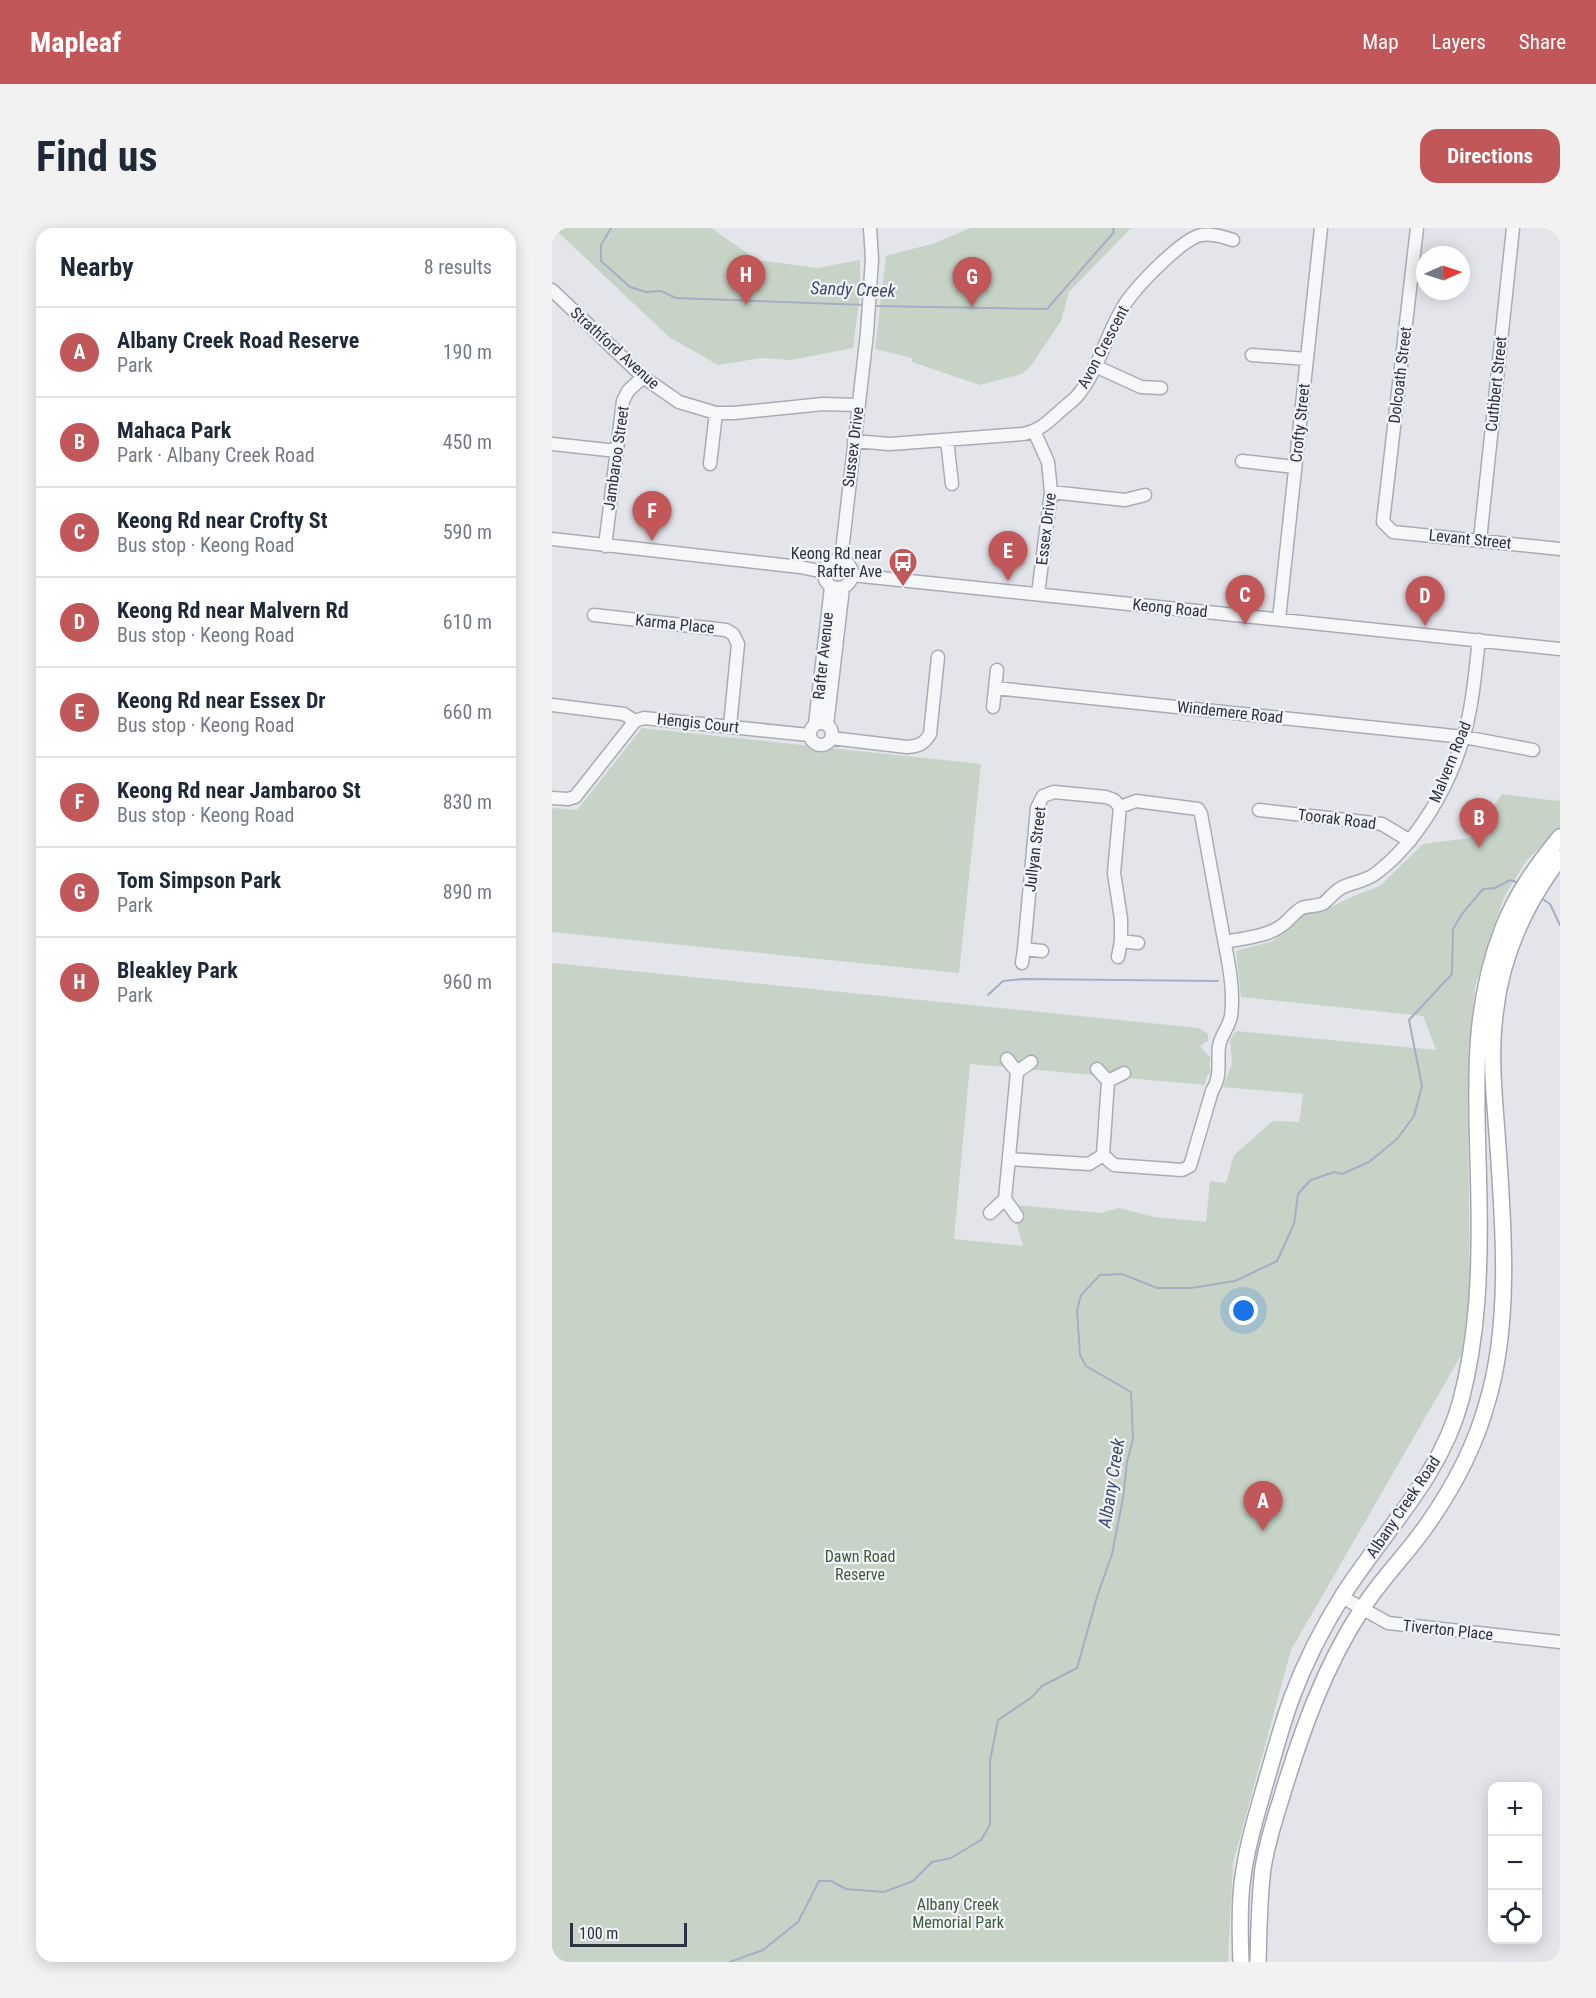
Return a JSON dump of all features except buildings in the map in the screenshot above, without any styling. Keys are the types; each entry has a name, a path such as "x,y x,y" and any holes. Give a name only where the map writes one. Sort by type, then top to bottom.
{"main road":[{"name":"Albany Creek Road","path":"1240,1962 1242,1884 1255,1820 1291,1698 1308,1659 1342,1597 1377,1544 1404,1512 1422,1485 1450,1431 1460,1403 1476,1331 1479,1290 1479,1203 1475,1103 1478,1036 1484,994 1502,930 1525,897 1560,837"},
{"name":"Albany Creek Road","path":"1538,876 1560,858"},
{"name":"Albany Creek Road","path":"1258,1962 1260,1895 1264,1865 1272,1829 1307,1722 1338,1649 1362,1608 1426,1526 1449,1491 1464,1463 1488,1402 1498,1350 1503,1284 1502,1203 1492,1056 1495,1013 1525,897"}],"street":[{"name":"Sussex Drive","path":"870,228 872,292"},
{"name":"Sussex Drive","path":"841,560 858,405 878,259 877,228"},
{"name":"Crofty Street","path":"1279,619 1321,228"},
{"name":"Dolcoath Street","path":"1383,522 1417,228"},
{"name":"Cuthbert Street","path":"1480,540 1513,228"},
{"name":"Avon Crescent","path":"854,441 890,444 1023,434 1044,426 1078,395 1095,366 1126,302 1176,249 1187,240 1202,235 1217,235 1233,240"},
{"name":"Strathford Avenue","path":"554,297 643,377 680,402 716,412 734,413 824,404 858,405"},
{"path":"1252,355 1307,359"},
{"path":"1095,366 1141,387 1161,388"},
{"name":"Jambaroo Street","path":"605,546 623,401 628,391 643,377"},
{"path":"710,464 716,412"},
{"name":"Essex Drive","path":"1034,431 1048,462 1051,492 1038,594"},
{"path":"947,440 952,484"},
{"path":"552,444 617,451"},
{"path":"1242,461 1295,467"},
{"path":"1051,492 1125,500 1144,495"},
{"name":"Levant Street","path":"1383,522 1393,531 1560,549"},
{"path":"552,539 800,567 824,572"},
{"path":"841,560 848,564 852,575 850,583 837,587 825,581 824,572 832,561 841,560"},
{"name":"Keong Road","path":"852,575 1560,649"},
{"name":"Rafter Avenue","path":"831,738 831,730 817,728 837,587"},
{"name":"Karma Place","path":"594,615 726,630 733,634 738,644 730,726"},
{"name":"Malvern Road","path":"1225,942 1266,933 1281,927 1296,912 1305,907 1324,903 1342,887 1362,882 1375,874 1410,841 1427,817 1444,785 1464,736 1473,691 1479,640"},
{"path":"817,728 812,742 818,746 828,743 831,738 907,747 918,746 926,742 930,734 938,657"},
{"path":"993,707 997,670"},
{"name":"Windemere Road","path":"995,688 1464,736 1533,750"},
{"path":"552,705 624,714 635,721"},
{"name":"Hengis Court","path":"552,798 575,797 635,721 644,718 730,726 817,728"},
{"name":"Jullyan Street","path":"1022,963 1039,802 1043,796 1054,792 1106,797 1114,800 1120,807"},
{"path":"1103,1155 1114,1165 1182,1170 1190,1166 1212,1091 1217,1084 1220,1038 1231,1017 1230,977 1201,814 1198,809 1136,801 1120,807 1114,873 1121,919 1118,957"},
{"name":"Toorak Road","path":"1259,810 1382,824 1410,841"},
{"path":"1121,941 1138,943"},
{"path":"1024,949 1042,951"},
{"path":"1006,1059 1017,1072 1005,1199 1017,1216"},
{"path":"1017,1072 1031,1062"},
{"path":"1097,1069 1108,1081 1103,1155"},
{"path":"1108,1081 1124,1073"},
{"path":"1009,1159 1089,1164 1103,1155"},
{"path":"990,1213 1005,1199"},
{"name":"Tiverton Place","path":"1342,1597 1388,1623 1560,1642"}],"green space":[{"path":"557,228 711,228 757,260 817,268 860,260 860,294 853,348 791,360 762,358 718,365 669,337 559,233"},
{"path":"971,228 1131,228 1069,292 1061,321 1030,367 1022,374 980,385 912,362 912,358 875,349 886,256 935,243"},
{"path":"642,728 981,764 959,973 552,932 552,808 577,810"},
{"name":"Dawn Road Reserve","path":"1502,794 1558,801 1560,799 1560,828 1526,861 1504,897 1475,987 1470,1037 1468,1119 1470,1291 1463,1352 1291,1650 1233,1863 1228,1962 552,1962 552,963 1199,1028 1208,1034 1208,1041 1200,1046 1211,1058 1209,1064 1211,1071 1206,1078 1205,1085 970,1064 954,1239 1023,1246 1016,1222 1017,1205 1101,1213 1119,1208 1154,1217 1206,1222 1210,1181 1226,1183 1234,1155 1273,1121 1299,1122 1303,1094 1223,1087 1232,1064 1230,1040 1236,1031 1436,1050 1423,1016 1241,997 1236,951 1273,941 1304,913 1331,907 1380,886 1423,844 1470,838"}],"waterway":[{"name":"Sandy Creek","path":"611,228 601,245 601,261 630,287 646,292 661,291 676,298 866,305"},
{"name":"Sandy Creek","path":"874,306 1047,309 1114,232 1113,228"},
{"name":"Albany Creek","path":"730,1962 763,1950 798,1922 819,1881 831,1881 846,1889 884,1892 913,1881 932,1862 951,1858 981,1840 990,1825 990,1761 998,1720 1032,1697 1042,1686 1077,1668 1112,1554 1123,1498 1127,1462 1133,1439 1131,1392 1086,1366 1080,1355 1077,1310 1081,1295 1100,1275 1122,1274 1157,1288 1191,1288 1235,1281 1277,1261 1294,1224 1298,1194 1305,1186 1311,1180 1334,1172 1342,1174 1369,1162 1397,1139 1414,1116 1422,1086 1409,1020 1452,974 1453,929 1462,914 1483,889 1495,888 1510,880 1519,883"},
{"name":"Albany Creek","path":"1541,898 1550,904 1560,925"},
{"path":"988,995 1003,981 1023,979 1218,981"}],"place":[{"name":"Bleakley Park","path":"746,305"},
{"name":"Tom Simpson Park","path":"972,307"},
{"name":"Keong Rd near Jambaroo St","path":"652,541"},
{"name":"Keong Rd near Essex Dr","path":"1008,581"},
{"name":"Keong Rd near Rafter Ave","path":"903,588"},
{"name":"Keong Rd near Crofty St","path":"1245,625"},
{"name":"Keong Rd near Malvern Rd","path":"1425,626"},
{"name":"Mahaca Park","path":"1479,848"},
{"name":"Albany Creek Road Reserve","path":"1263,1531"}],"park label":[{"name":"Albany Creek Memorial Park","path":"958,1913"}]}
